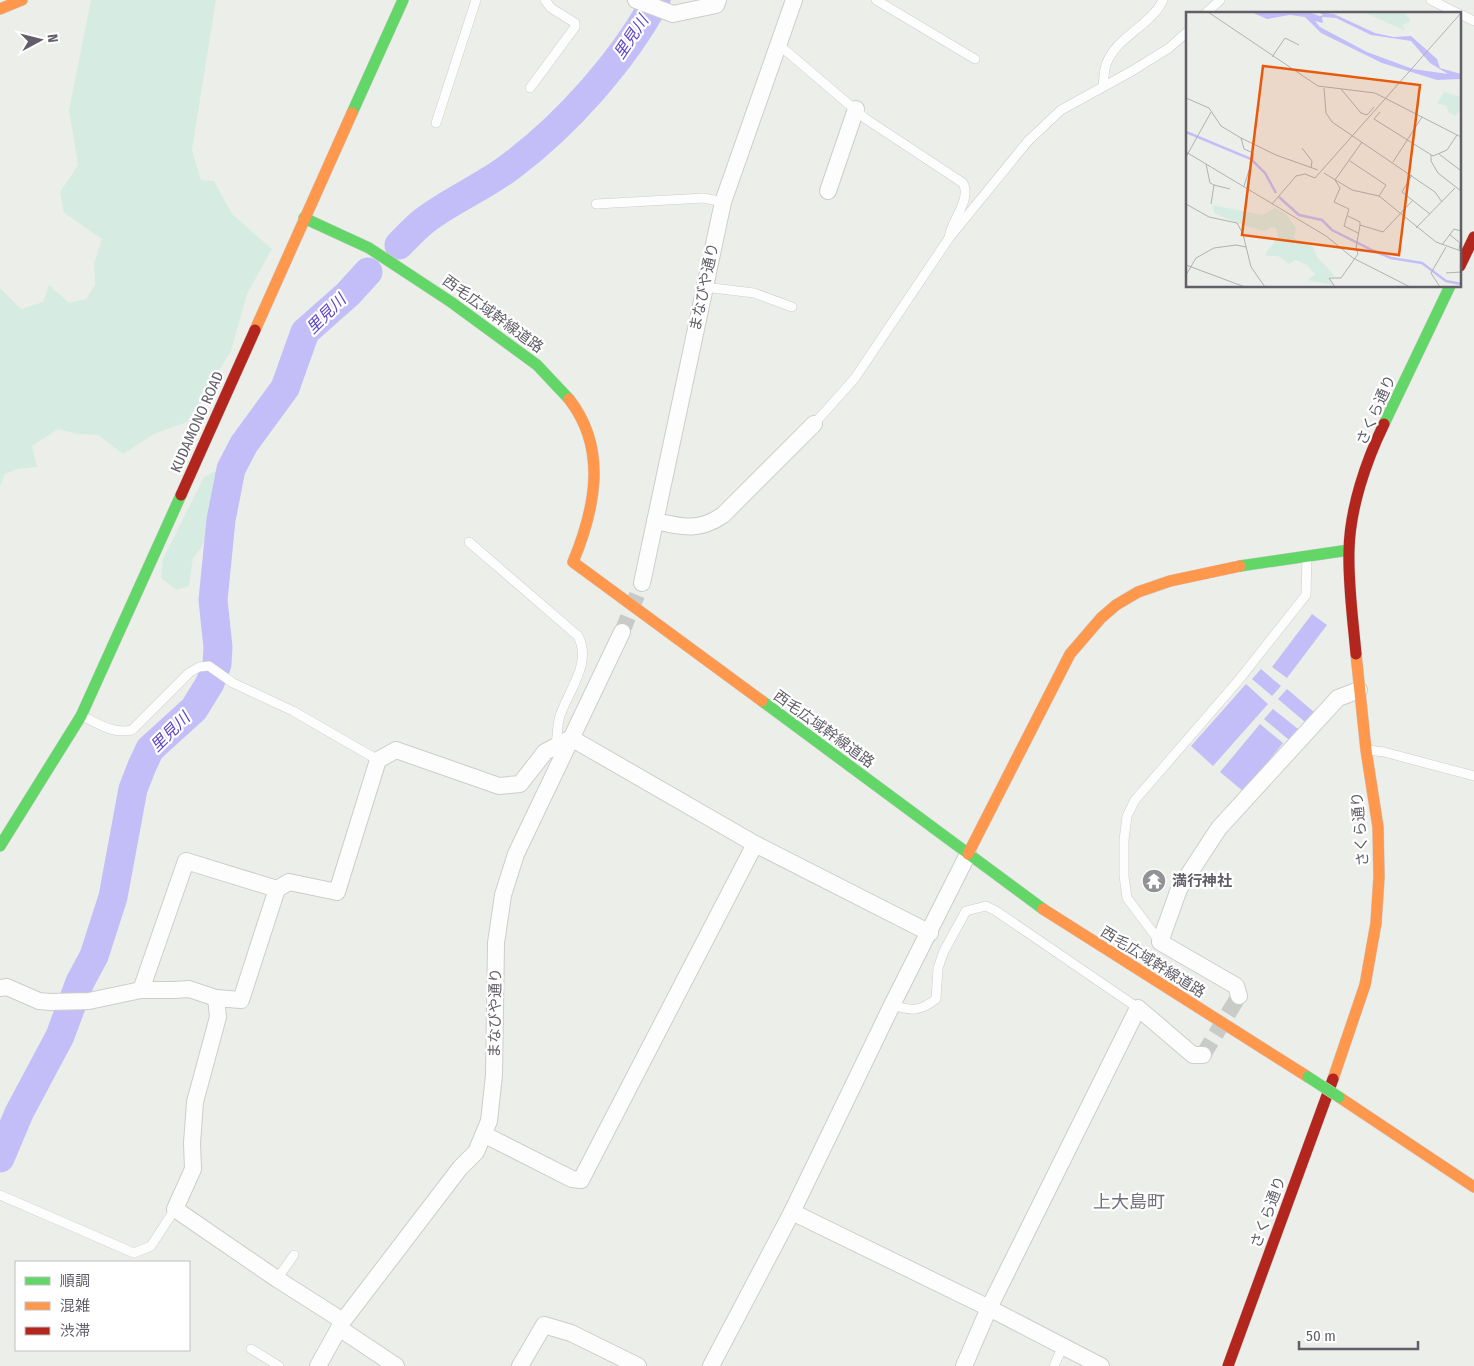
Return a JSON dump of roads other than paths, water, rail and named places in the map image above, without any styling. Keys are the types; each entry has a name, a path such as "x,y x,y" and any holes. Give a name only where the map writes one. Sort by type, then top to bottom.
{"main road":[{"path":"0,9 22,0"},
{"name":"KUDAMONO ROAD","path":"0,846 81,716 402,0"},
{"name":"西毛広域幹線道路","path":"304,218 368,247 402,268 538,365 565,395 584,424 593,451 595,471 593,497 585,534 573,562 1059,920 1308,1076 1474,1187"},
{"path":"1462,262 1474,237"},
{"name":"さくら通り","path":"1228,1366 1338,1066 1365,985 1376,923 1379,876 1378,827 1359,690 1349,550 1359,492 1381,430 1449,288"},
{"path":"968,854 1070,654 1101,618 1116,605 1138,592 1170,581 1307,555 1349,550"}],"street":[{"path":"636,0 673,14 716,5 718,0"},
{"name":"まなびや通り","path":"642,583 723,202 794,0"},
{"path":"828,191 856,109"},
{"path":"655,521 696,528 709,524 723,514 814,424"},
{"name":"まなびや通り","path":"318,1366 341,1324 460,1168 476,1152 485,1135 492,1096 496,943 503,895 516,854 564,741 622,632"},
{"path":"1240,996 1236,986 1160,942 1179,889 1219,828 1338,698 1359,690"},
{"path":"0,988 7,987 39,1001 59,1002 90,1001 141,990 189,990 216,998 241,1000 277,889 290,882 337,892 378,760 396,750 499,786 512,786 520,784 545,752 564,741 755,844 930,933"},
{"path":"485,1135 572,1179 581,1180 755,844"},
{"path":"711,1366 792,1212 892,1005 930,933 968,854"},
{"path":"141,990 186,861 277,889"},
{"path":"216,998 218,1017 195,1102 192,1143 193,1169 175,1209 341,1324 396,1366"},
{"path":"968,1365 990,1308 1138,1008 1193,1054 1203,1055"},
{"path":"792,1212 990,1308 1101,1366"},
{"path":"520,1366 544,1325 571,1333 638,1366"}],"lane":[{"path":"436,123 476,0"},
{"path":"530,88 575,27 575,23 551,8 544,0"},
{"path":"876,0 975,59"},
{"path":"1103,85 1106,64 1122,42 1151,16 1162,0"},
{"path":"1207,12 1220,0"},
{"path":"1432,0 1456,12"},
{"path":"1462,15 1474,21"},
{"path":"814,424 854,378 949,238 1028,141 1061,110 1103,85 1132,71 1162,52 1186,33"},
{"path":"778,44 856,109 963,183 966,196 950,226 949,238"},
{"path":"596,204 704,198 723,202"},
{"path":"704,287 754,294 792,307"},
{"path":"469,542 578,636 582,645 582,663 560,715 564,741"},
{"path":"1160,942 1127,898 1124,849 1127,816 1135,800 1238,681 1306,595 1307,555"},
{"path":"81,716 110,730 122,733 132,730 188,673 204,666 216,671 233,683 293,711 378,760"},
{"path":"1366,750 1384,752 1474,776"},
{"path":"892,1005 906,1009 923,1009 936,999 938,968 944,951 966,911 986,906 1138,1008"},
{"path":"0,1195 134,1253 151,1246 175,1209"},
{"path":"277,1279 294,1255"},
{"path":"1054,1366 1063,1346"},
{"path":"251,1349 279,1366"}],"waterway":[{"name":"里見川","path":"399,245 424,221 445,206 501,174 532,150 573,111 611,68 643,23 656,0"},
{"name":"里見川","path":"0,1158 19,1113 60,1036 80,982 94,956 113,897 133,789 142,766 150,749 194,709 210,683 217,664 218,647 213,600 221,520 231,469 244,444 285,388 305,332 348,294 368,272"}],"tunnel":[{"path":"622,632 642,583"},
{"path":"1203,1055 1239,996"}],"place":[{"name":"満行神社","path":"1154,881"}],"district":[{"name":"上大島町","path":"1129,1202"}]}
